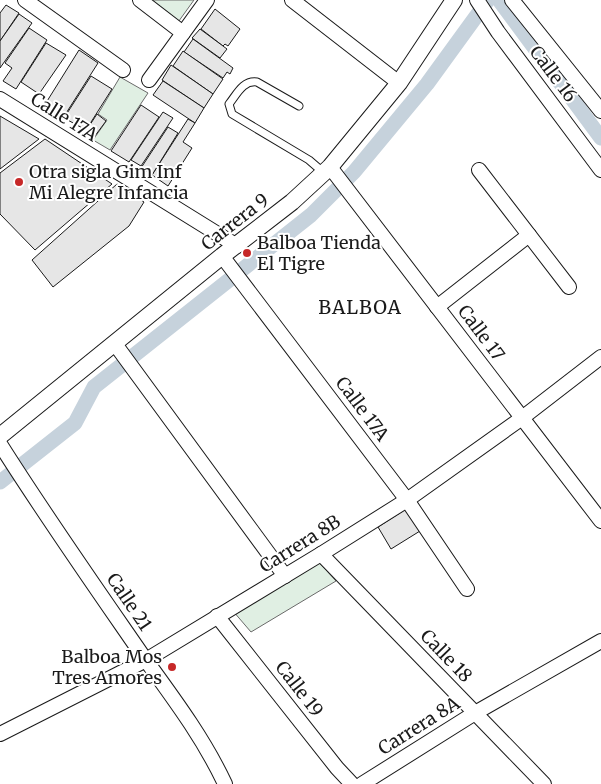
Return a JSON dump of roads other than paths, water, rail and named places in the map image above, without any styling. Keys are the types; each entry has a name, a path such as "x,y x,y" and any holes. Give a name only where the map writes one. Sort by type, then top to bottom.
{"street":[{"path":"25,0 123,70"},
{"path":"140,0 183,33"},
{"path":"149,80 207,0"},
{"path":"292,0 399,83"},
{"name":"Carrera 9","path":"0,436 121,353 226,261 237,246 331,172 399,83 454,0"},
{"name":"Calle 16","path":"477,0 498,32 601,170"},
{"name":"Calle 16","path":"512,0 600,109"},
{"name":"Calle 17A","path":"0,99 237,246"},
{"path":"479,170 569,287"},
{"name":"Calle 17","path":"331,172 351,194 601,521"},
{"path":"437,307 529,235"},
{"name":"Calle 17A","path":"226,261 407,500 466,589"},
{"path":"121,353 285,576"},
{"name":"Carrera 8B","path":"0,734 146,660 321,554 407,500 522,418 601,357"},
{"name":"Calle 21","path":"0,444 146,660 187,717 225,784"},
{"name":"Calle 18","path":"321,554 544,784"},
{"name":"Calle 19","path":"217,616 352,784"},
{"name":"Carrera 8A","path":"362,784 475,713 601,641"}],"lane":[{"path":"299,106 258,82 251,81 246,83 229,104 232,114 331,172"}],"waterway":[{"path":"0,482 75,423 94,387 311,215 354,172 427,84 488,0"},
{"path":"499,0 601,138"}],"place":[{"name":"Otra sigla Gim Inf Mi Alegre Infancia","path":"19,182"},
{"name":"Balboa Tienda El Tigre","path":"247,253"},
{"name":"Balboa Mos Tres Amores","path":"172,667"}],"district":[{"name":"BALBOA","path":"360,307"}]}
